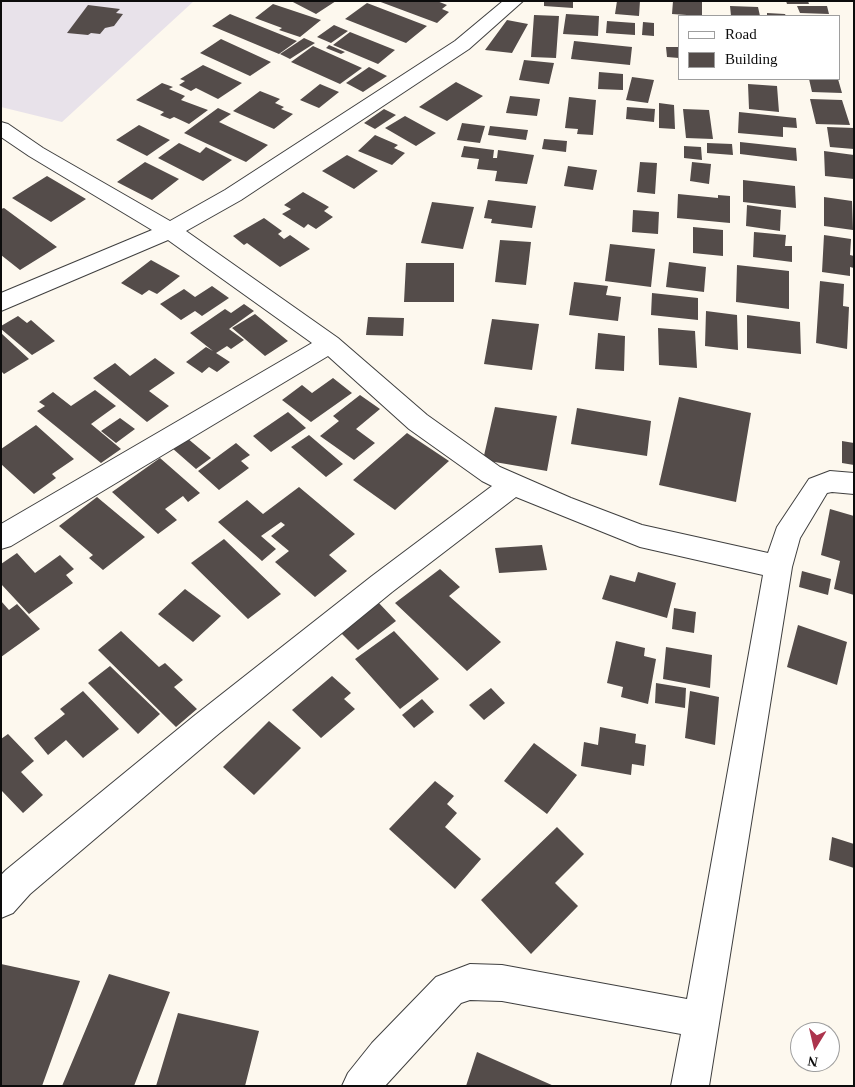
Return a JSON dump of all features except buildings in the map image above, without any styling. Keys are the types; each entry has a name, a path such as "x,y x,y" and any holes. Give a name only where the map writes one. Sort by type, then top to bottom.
{"street":[{"path":"1,303 36,286 170,231 233,195 462,45 514,1"},
{"path":"1,128 36,152 170,231 330,344 418,422 492,474 562,506 640,536 778,567"},
{"path":"1,538 330,344"},
{"path":"690,1086 778,567 787,535 818,486 830,481 854,484"},
{"path":"1,901 18,882 205,726 382,584 514,484"},
{"path":"361,1086 385,1056 449,990 470,982 502,983 701,1020"}],"shaded area":[{"path":"1,1 194,1 62,122 1,107"}]}
